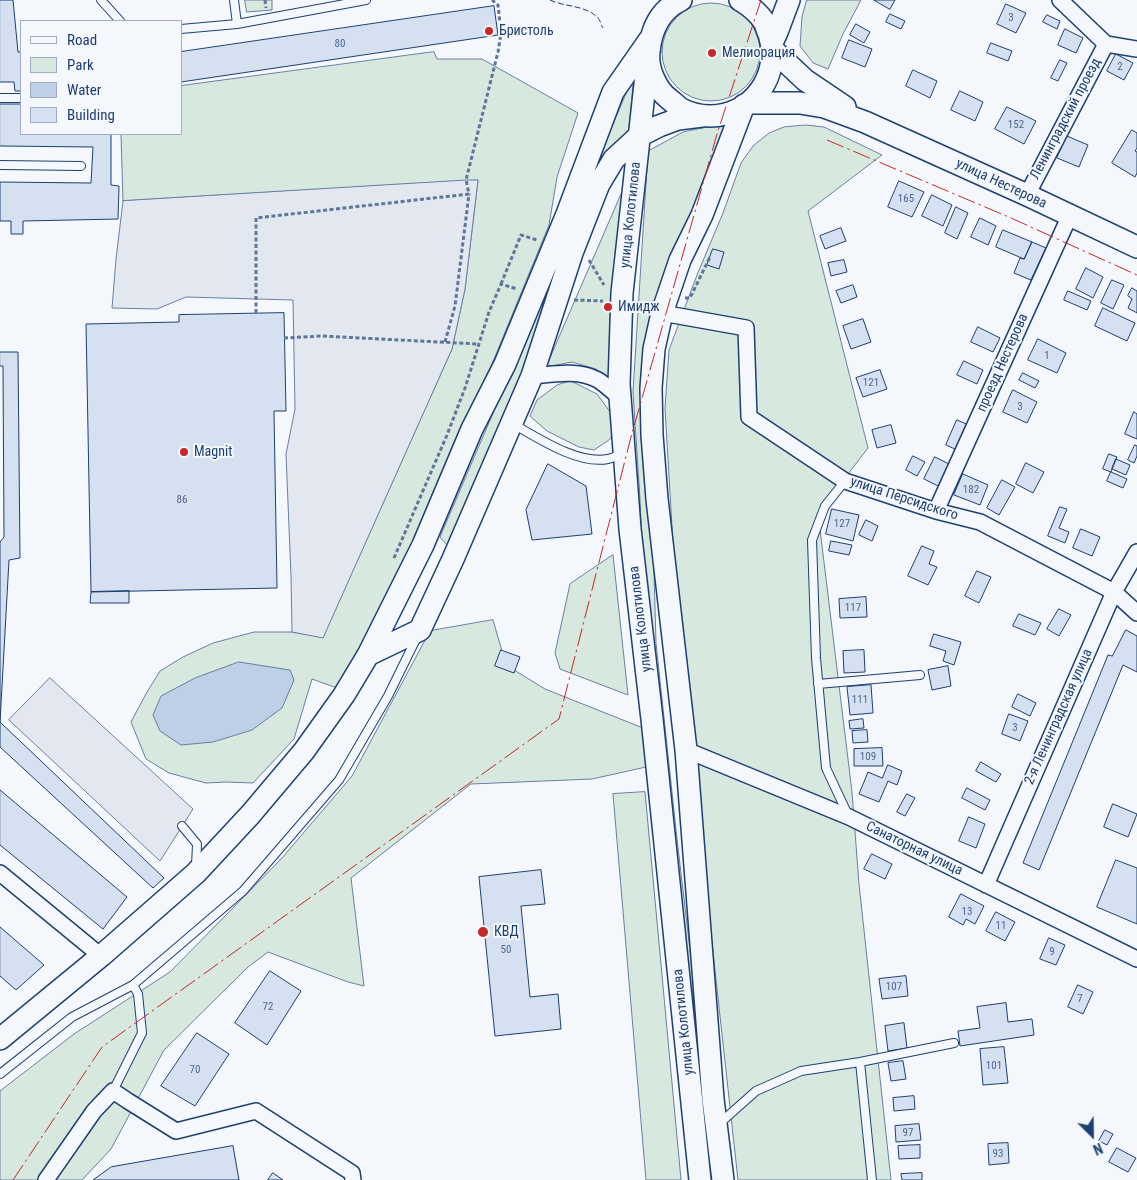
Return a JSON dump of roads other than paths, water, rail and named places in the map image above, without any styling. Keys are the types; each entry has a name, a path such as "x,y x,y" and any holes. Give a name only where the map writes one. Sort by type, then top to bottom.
{"main road":[{"path":"740,0 752,7 765,24 772,46"},
{"name":"улица Колотилова","path":"649,48 653,78 664,96 681,109 702,116 718,116 734,111 746,104 760,91 768,76 772,60 772,46 789,0"},
{"name":"улица Колотилова","path":"677,1 659,18 649,48 622,293 619,384 630,528 700,1180"},
{"name":"улица Нестерова","path":"772,46 805,80 865,122"},
{"path":"0,1038 101,956 196,873 250,815 304,751 344,694 368,656 423,545 472,429 506,364 613,92 649,48"},
{"name":"улица Нестерова","path":"746,104 800,103 824,107 865,122 1137,247"},
{"name":"улица Колотилова","path":"723,1180 713,1099 686,750 657,500 652,435 651,388 654,349 662,313 680,260 702,214 746,104"},
{"path":"368,656 420,630 457,550 532,376 572,253 599,184 614,159 639,136 659,126 678,119 702,116"}],"street":[{"name":"Ленинградский проезд","path":"1060,0 1106,44 1137,50"},
{"name":"Ленинградский проезд","path":"1027,195 1106,44"},
{"name":"проезд Нестерова","path":"936,511 1070,215"},
{"name":"улица Персидского","path":"662,313 746,328 749,417 845,481 936,511 980,522 1114,592 1137,613"},
{"path":"532,376 578,373 599,380 620,398"},
{"name":"2-я Ленинградская улица","path":"986,885 1114,592 1137,552"},
{"name":"Санаторная улица","path":"686,750 849,817 1137,959"},
{"path":"0,873 101,956"},
{"path":"46,1180 94,1111 113,1090 176,1132 256,1111 352,1173 354,1180"}],"lane":[{"path":"102,0 119,20"},
{"path":"234,0 237,24"},
{"path":"182,29 237,24 366,0"},
{"path":"0,98 20,98"},
{"path":"0,165 81,166"},
{"path":"512,423 560,451 591,459 608,459 624,452"},
{"path":"845,481 825,506 812,540 816,658 826,768 849,817"},
{"path":"0,1074 72,1017 134,985 243,892 339,780 388,696 420,630"},
{"path":"818,684 920,675"},
{"path":"182,826 197,844 196,873"},
{"path":"113,1090 142,1033 138,994 134,985"},
{"path":"716,1126 756,1091 801,1071 954,1044"},
{"path":"860,1062 872,1180"}],"water":[{"path":"239,662 290,670 294,680 282,708 252,730 213,742 181,745 160,731 153,715 161,696 195,678"}],"place":[{"name":"Бристоль","path":"489,31"},
{"name":"Мелиорация","path":"712,53"},
{"name":"Имидж","path":"608,307"},
{"name":"Magnit","path":"184,452"},
{"name":"КВД","path":"483,932"}]}
